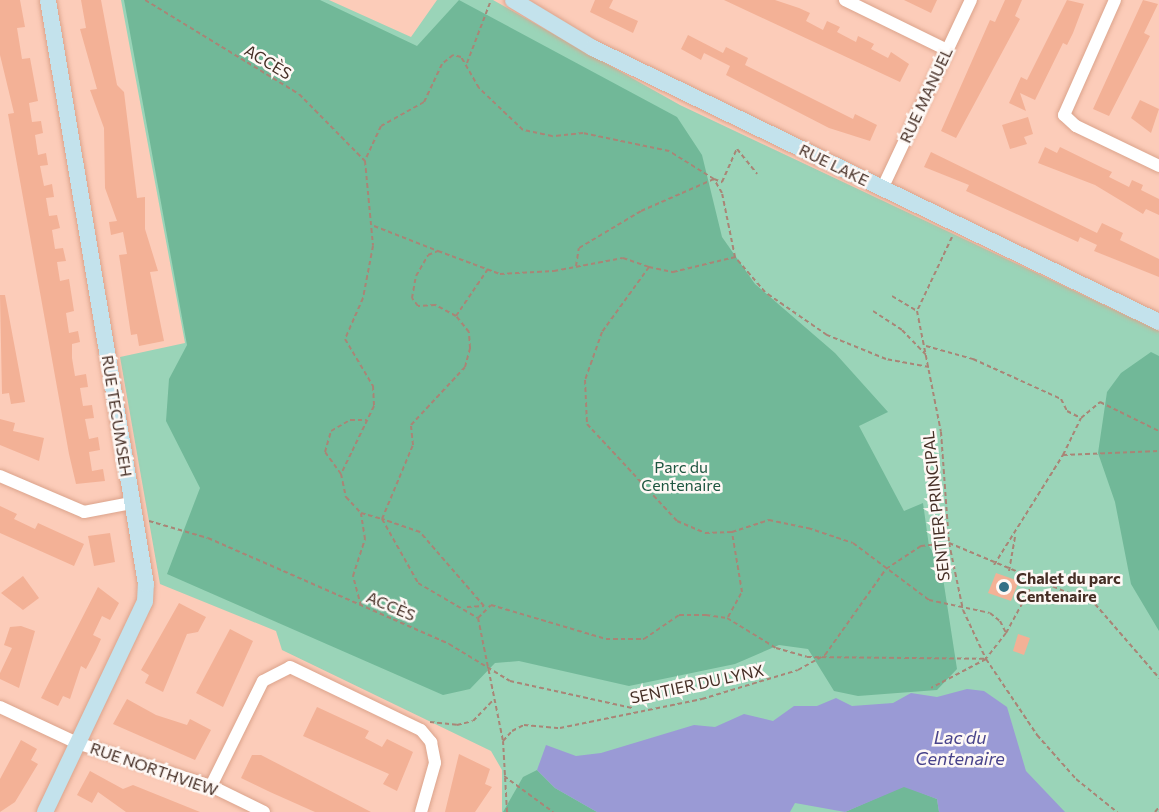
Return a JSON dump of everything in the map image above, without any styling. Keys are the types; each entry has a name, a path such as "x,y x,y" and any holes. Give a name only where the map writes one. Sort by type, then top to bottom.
{"street":[{"name":"RUE TECUMSEH","path":"45,812 76,743 146,601 138,523 132,503 48,0"},
{"name":"RUE LAKE","path":"513,0 593,48 1159,322"},
{"path":"845,0 947,50"},
{"name":"RUE MANUEL","path":"882,189 971,0"},
{"path":"1115,0 1064,115 1076,126 1159,166"},
{"path":"0,476 84,512 132,503"},
{"path":"211,786 263,681 282,668 291,667 421,730 431,742 435,763 421,812"},
{"name":"RUE NORTHVIEW","path":"0,707 76,743 211,786 264,812"}],"path":[{"name":"ACCÈS","path":"145,0 298,94 365,161"},
{"path":"467,63 491,0"},
{"path":"341,474 374,406 373,386 345,339 363,298 373,226 365,161 381,126 424,102 442,64 453,55 467,63 480,88 523,130 552,135 583,132 669,151 722,182 741,148 757,174"},
{"path":"714,179 722,193 735,257 765,292 827,335 886,359 929,367"},
{"path":"576,266 579,248 654,204 714,179"},
{"path":"892,296 917,311 958,225"},
{"path":"373,226 500,274 576,266 623,258 648,267 673,272 735,257"},
{"path":"381,519 412,445 411,425 465,367 469,332 456,316 435,305 418,306 412,298 428,255 438,251"},
{"path":"648,267 602,332 585,380 587,424 677,521 705,532 732,532 769,520 808,528 853,543 886,568 907,589 963,610 990,613 1006,633"},
{"path":"456,316 488,269"},
{"path":"873,311 902,330 927,356"},
{"name":"SENTIER PRINCIPAL","path":"917,311 926,346 942,443 949,543 963,610 986,659 1037,735 1076,779 1116,812"},
{"path":"926,346 1012,377 1061,399 1067,411 1081,418"},
{"path":"1009,571 1015,537 1063,455 1081,418 1100,402 1159,431"},
{"path":"366,420 350,420 331,431 325,452 341,474 346,497 362,513 420,532 484,606"},
{"path":"1063,455 1159,451"},
{"path":"361,606 353,576 365,539 362,513"},
{"path":"381,519 418,583 467,607 478,618 491,671 503,741 507,812"},
{"name":"ACCÈS","path":"138,523 159,520 449,644 491,671 560,696 635,709"},
{"path":"727,618 742,592 732,532"},
{"path":"994,565 1002,544 1015,537"},
{"path":"949,543 994,565 1036,578 1095,604 1159,678"},
{"name":"SENTIER DU LYNX","path":"503,741 524,725 560,728 635,709 762,685 825,655 886,568 921,546 949,543"},
{"path":"931,688 986,659 1006,633 1036,578"},
{"path":"478,618 484,606"},
{"path":"467,607 484,606 606,639 644,639 679,615 727,618 776,648 807,657 825,655 882,661 948,655 986,659"},
{"path":"421,730 432,720 449,726 473,721 494,698"},
{"path":"504,776 553,812"},
{"path":"1155,812 1159,807"}],"green space":[{"name":"Parc du Centenaire","path":"121,0 329,0 411,37 437,0 493,0 680,105 1159,331 1159,812 502,812 502,770 491,751 282,650 276,631 160,584 120,357 185,343"},
{"name":"Parc du Centenaire","path":"124,0 320,0 417,46 459,0 677,117 702,155 722,237 755,284 835,353 888,412 859,426 904,511 923,503 929,546 941,565 957,669 937,690 858,696 834,691 808,649 779,645 735,664 629,686 519,661 495,663 470,689 443,695 167,574 200,488 166,421 169,379 187,345"},
{"path":"1151,352 1159,356 1159,631 1131,584 1115,502 1098,453 1107,392 1121,373"},
{"path":"537,770 555,788 597,812 503,812 523,777"},
{"path":"904,786 937,799 939,812 845,812"}],"water":[{"name":"Lac du Centenaire","path":"967,689 984,691 1007,707 1026,771 1065,812 939,812 937,799 904,787 845,812 795,803 790,812 597,812 555,788 537,770 546,745 576,756 601,753 694,725 715,727 744,714 773,721 794,706 817,706 836,698 852,706 893,703 911,693 937,697"}],"building":[{"path":"0,0 20,0 25,27 17,28 22,59 30,58 38,101 29,103 32,122 41,121 43,133 35,135 38,155 46,153 48,165 40,166 44,186 52,184 54,197 46,198 49,216 57,215 60,228 52,230 55,249 63,248 66,261 57,262 60,281 69,279 74,311 66,313 69,333 78,331 80,342 72,344 75,376 86,374 88,387 80,388 83,406 92,405 94,418 85,419 89,439 98,437 100,450 89,452 92,471 103,469 105,481 76,484 69,454 8,114 14,113 0,55"},
{"path":"81,0 101,0 117,85 124,92 137,198 145,197 145,229 158,271 150,272 164,341 139,346 137,334 131,335 119,255 127,254 123,232 111,235 109,222 117,221 105,188 104,128 90,90 97,89 80,29 86,28"},
{"path":"595,0 613,0 609,8 638,21 633,33 590,12"},
{"path":"724,0 775,0 799,8 810,13 806,21 823,30 827,21 840,27 837,32 856,42 858,36 874,44 871,49 888,58 891,52 909,64 900,82"},
{"path":"904,0 937,0 931,13"},
{"path":"1005,0 1022,0 1015,16 1020,19 956,138 941,131 990,20 995,22"},
{"path":"1067,0 1084,4 1067,45 1063,43 1035,100 1020,93 1026,111 1009,103 1021,77 1027,80"},
{"path":"1143,0 1158,4 1144,33 1150,36 1109,116 1093,109"},
{"path":"688,35 723,53 726,47 748,58 745,65 853,119 855,114 877,125 870,141 829,128 726,75 730,66 704,53 701,60 681,49"},
{"path":"1140,100 1159,109 1151,133 1131,118"},
{"path":"1028,117 1033,134 1024,137 1027,144 1010,149 1002,125"},
{"path":"1045,147 1057,153 1060,147 1112,172 1109,177 1129,187 1132,180 1143,185 1141,190 1159,199 1159,215 1146,209 1143,214 1095,185 1038,163"},
{"path":"931,152 1097,233 1102,223 1123,233 1120,240 1159,259 1159,277 1094,251 1097,245 1080,237 1078,242 966,191 969,185 924,167"},
{"path":"0,295 5,295 25,402 11,404 9,393 2,394"},
{"path":"0,419 15,423 13,431 44,438 39,461 0,445"},
{"path":"0,506 17,514 14,519 35,529 38,523 84,544 74,566 0,533"},
{"path":"110,533 115,562 94,566 88,536"},
{"name":"Chalet du parc Centenaire","path":"996,573 1019,581 1011,601 988,593"},
{"path":"23,576 39,598 23,610 1,593"},
{"path":"98,587 119,603 110,620 102,616 93,635 101,639 96,650 86,669 81,666 70,699 63,696 58,706 41,698"},
{"path":"179,603 206,617 198,632 187,634 163,692 145,683 149,675 141,670"},
{"path":"21,626 35,631 19,688 0,679 0,673 12,648 4,645 10,627"},
{"path":"230,629 253,641 223,707 196,693"},
{"path":"1018,634 1030,638 1024,655 1013,651"},
{"path":"127,699 156,715 187,725 190,719 211,730 195,760 113,724"},
{"path":"317,707 369,731 365,738 382,747 387,739 413,752 397,791 383,784 389,774 303,736"},
{"path":"21,740 37,749 31,760 38,764 15,802 0,812 0,779"},
{"path":"459,754 490,769 485,784 492,787 475,812 445,812"},
{"path":"252,755 261,755 371,812 315,812 270,792 241,778"},
{"path":"90,771 123,789 133,785 200,812 126,812 98,792 92,803 77,795"}],"place":[{"name":"Chalet du parc Centenaire","path":"1004,587"}]}
